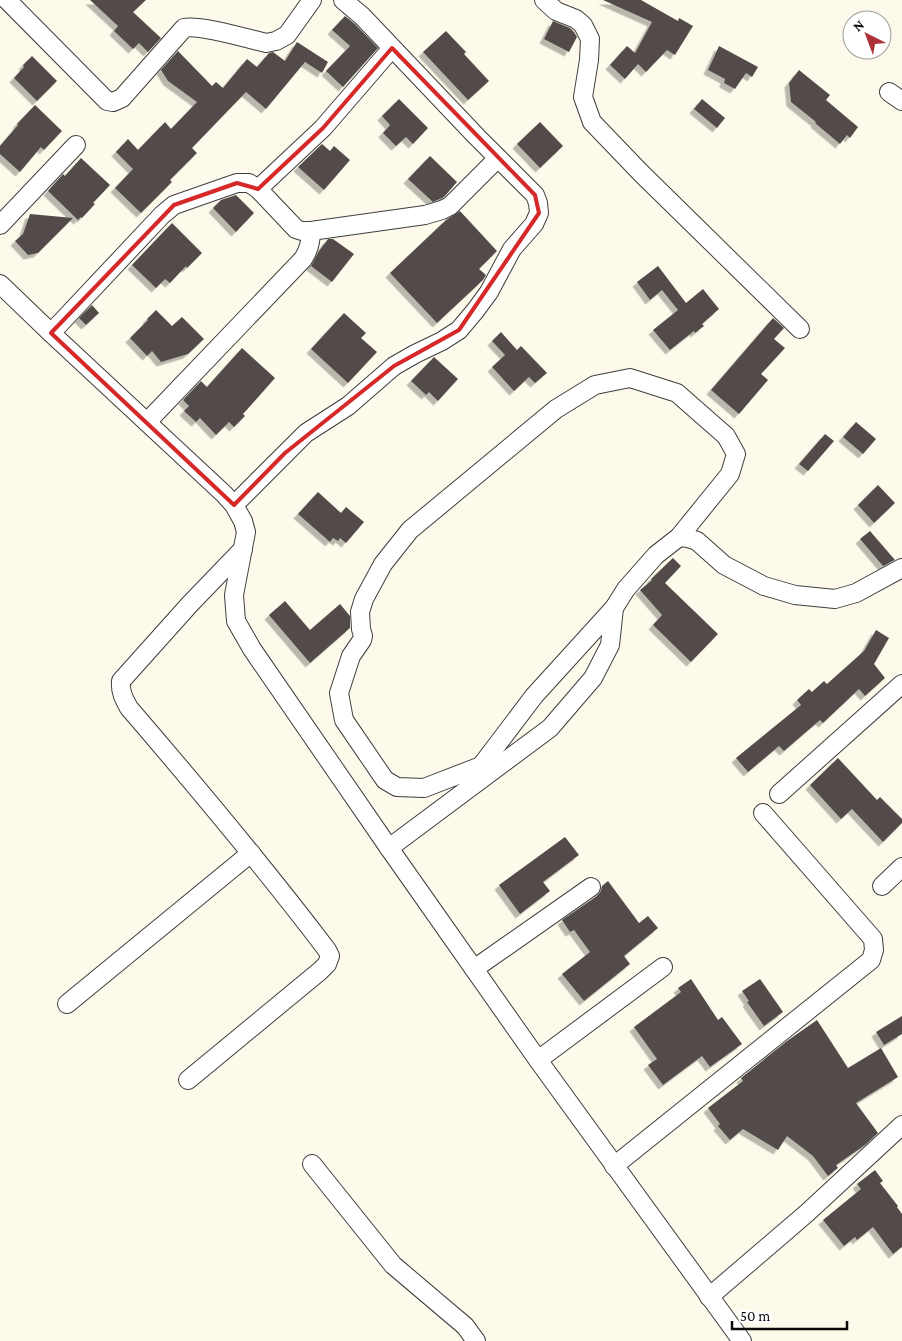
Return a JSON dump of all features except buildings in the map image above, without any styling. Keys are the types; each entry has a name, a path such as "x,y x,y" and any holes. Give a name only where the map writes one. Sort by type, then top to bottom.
{"street":[{"path":"7,0 107,101 113,102 122,98 184,28 204,29 266,43 286,35 312,0"},
{"path":"234,505 306,433 348,406 394,366 459,330 488,292 512,249 534,224 539,213 535,195 362,16 343,0"},
{"path":"544,0 556,11 576,19 583,26 590,39 589,60 583,97 592,122 641,174 800,329"},
{"path":"258,189 323,128 392,48"},
{"path":"0,224 76,145"},
{"path":"50,333 162,215 174,205 238,183 248,183 258,189 296,229 302,231 425,215 450,206 498,158"},
{"path":"147,422 303,259 308,252 311,231"},
{"path":"0,284 234,505 243,521 246,532 234,595 236,621 252,649 388,848 538,1060 742,1341"},
{"path":"481,766 534,696 614,608 626,589 656,555 678,537 730,474 736,454 726,436 677,393 630,378 595,385 556,410 410,530 383,564 364,599 360,612 362,640 351,656 339,693 344,720 384,780 397,787 424,788 481,766 500,765"},
{"path":"678,537 697,541 724,565 764,586 795,594 835,599 856,593 902,568"},
{"path":"188,1080 320,971 327,964 330,956 302,916 185,772 129,708 123,698 121,681 243,548"},
{"path":"388,848 550,728 593,678 610,645 614,608"},
{"path":"779,794 902,684"},
{"path":"614,1166 871,960 874,950 873,939 763,813"},
{"path":"67,1004 251,853"},
{"path":"882,886 902,867"},
{"path":"474,969 591,887"},
{"path":"538,1060 663,967"},
{"path":"709,1297 807,1213 902,1125"},
{"path":"312,1164 393,1265 465,1326 476,1341"}],"highlighted area":[{"path":"392,48 535,195 539,213 459,330 394,366 285,453 234,505 51,333 174,205 237,183 258,189 323,128"}]}
